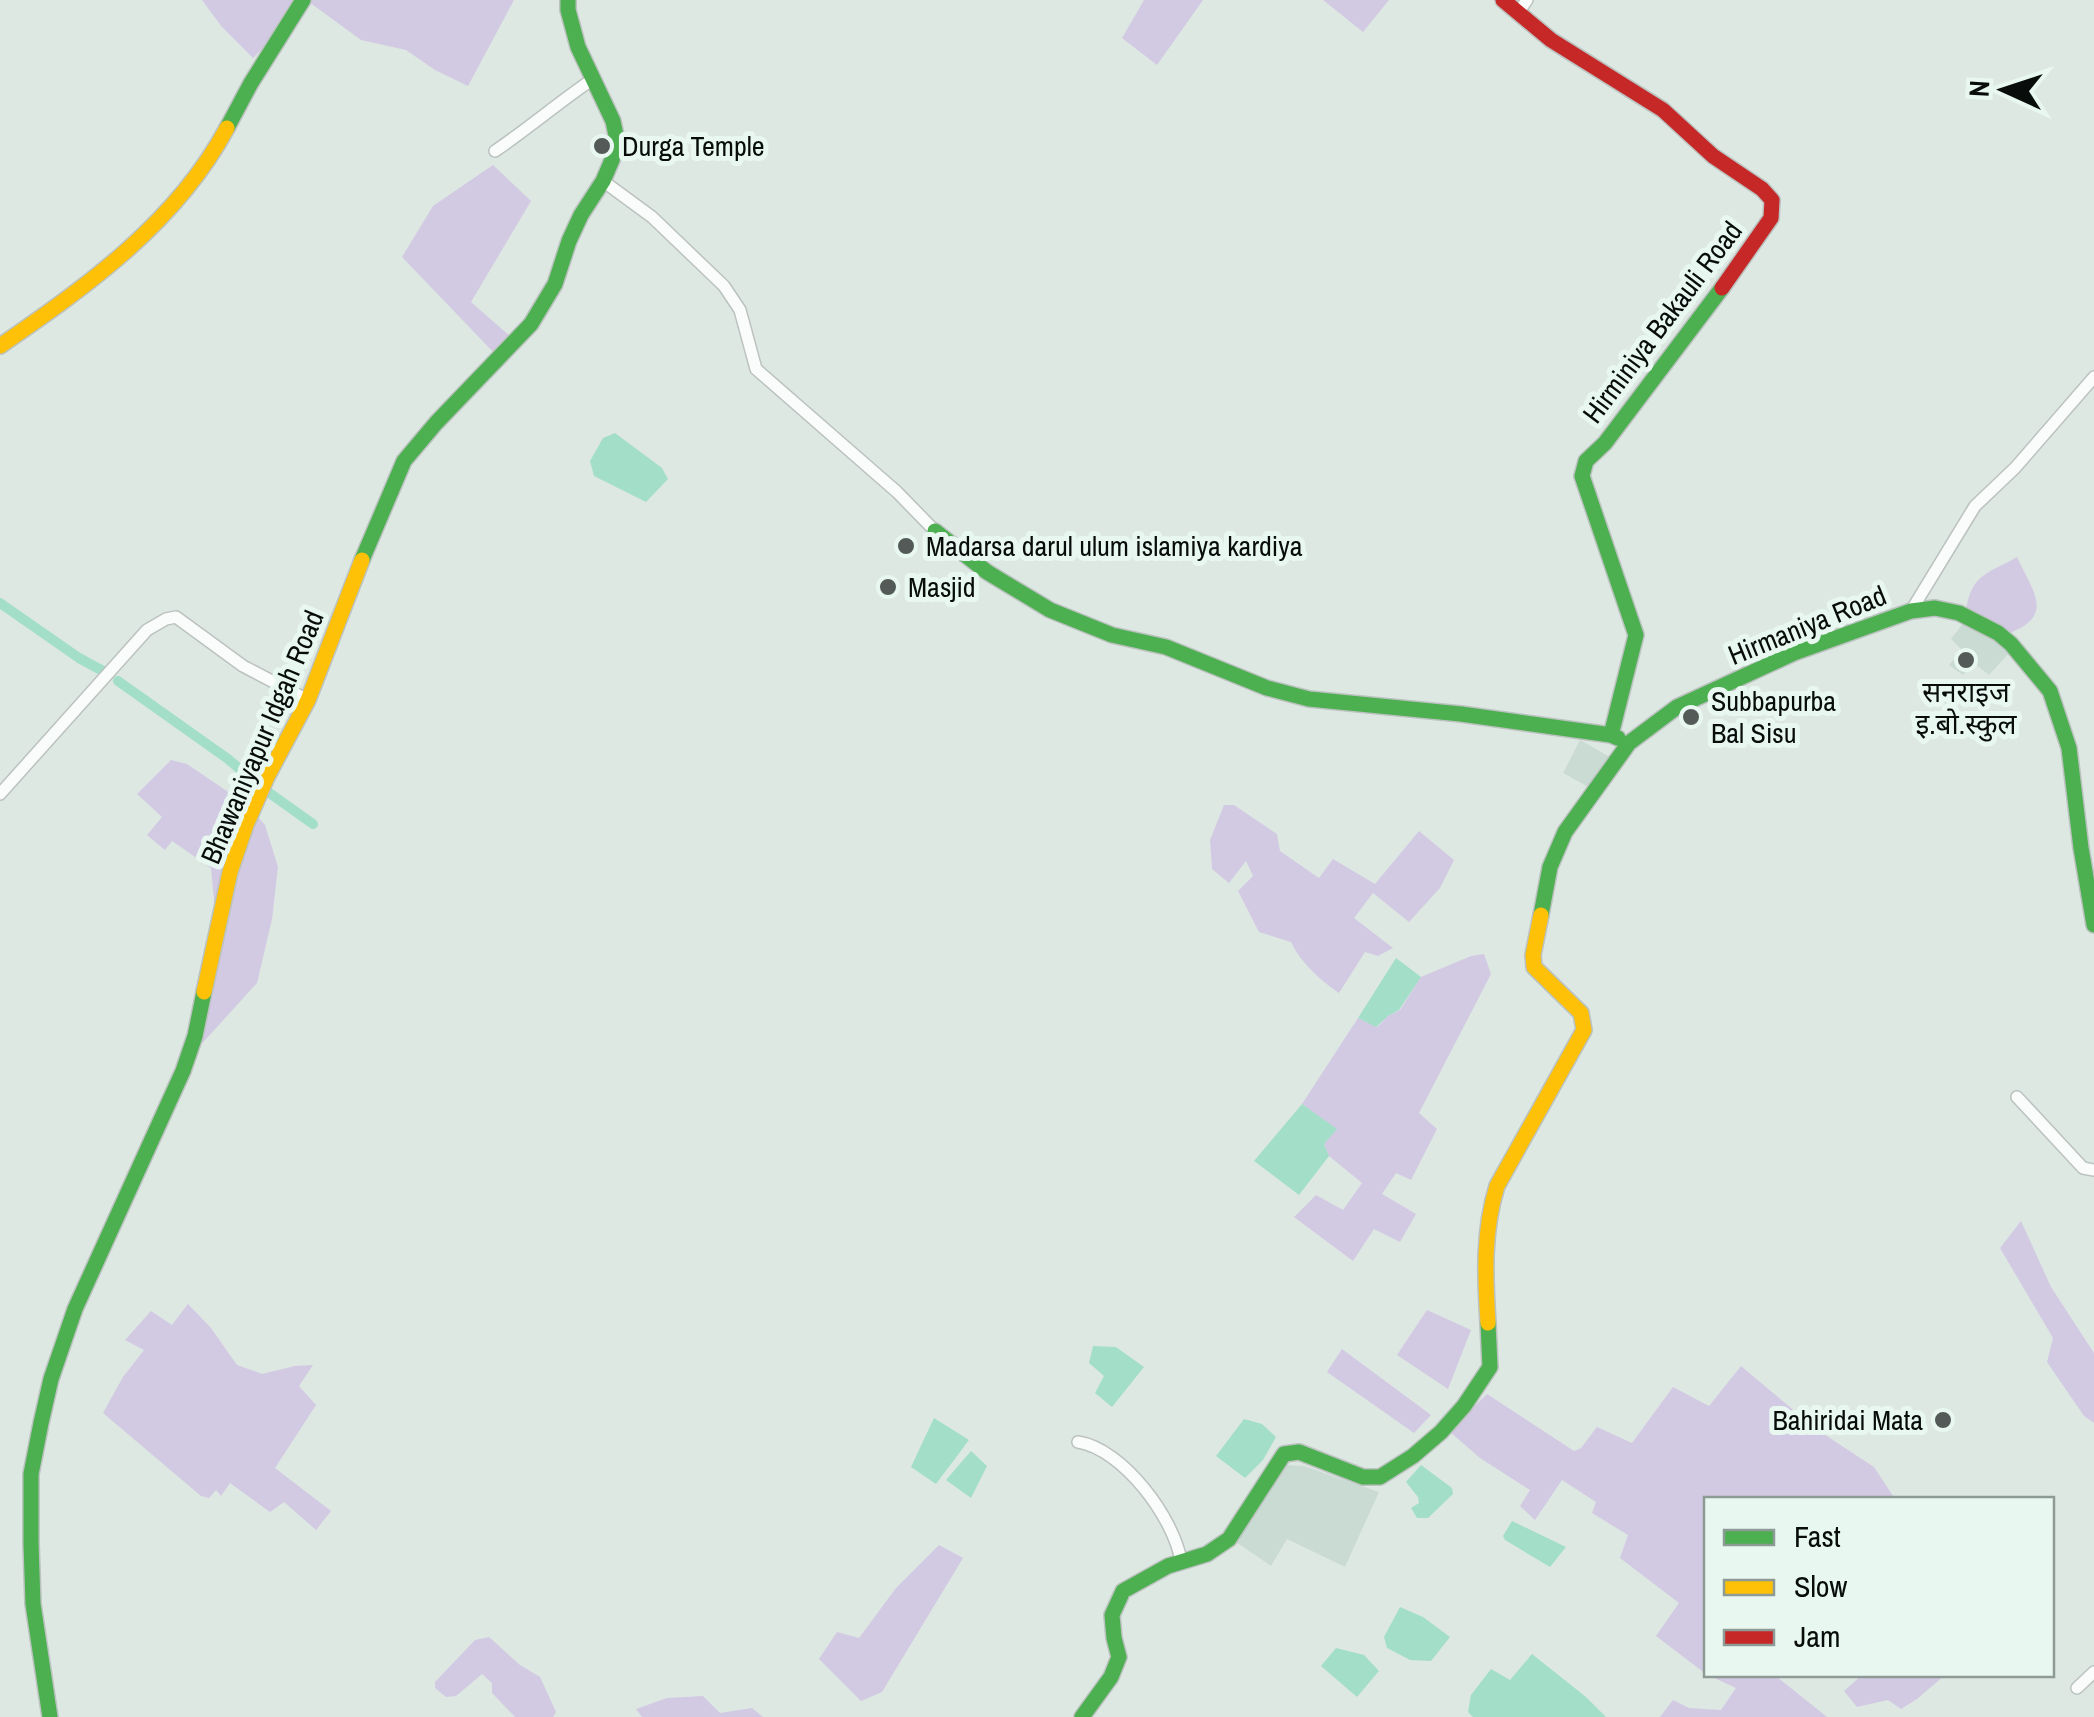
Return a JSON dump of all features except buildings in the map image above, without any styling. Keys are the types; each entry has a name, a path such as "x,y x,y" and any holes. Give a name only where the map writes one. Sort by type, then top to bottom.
{"street":[{"path":"0,346 103,272 166,213 202,169 303,0"},
{"name":"Bhawaniyapur Idgah Road","path":"50,1717 33,1604 31,1474 51,1379 75,1309 183,1071 195,1036 230,872 246,824 308,700 404,462 531,324 555,284 581,214 612,160 617,140 613,121 578,47 568,0"},
{"name":"Hirminiya Bakauli Road","path":"1503,0 1522,7 1550,40 1663,110 1713,156 1772,200 1771,218 1711,304 1586,461 1582,476 1636,636 1611,735"},
{"path":"495,152 594,79"},
{"path":"603,181 652,217 724,286 740,310 756,369 897,492 935,531 988,572 1050,610 1112,635 1166,646 1267,688 1309,698 1611,735 1629,743"},
{"path":"1911,611 1976,506 2015,468 2094,376"},
{"name":"Hirmaniya Road","path":"1082,1717 1111,1677 1119,1658 1112,1615 1123,1590 1181,1561 1207,1554 1229,1539 1284,1454 1299,1452 1362,1477 1380,1478 1441,1432 1490,1367 1485,1272 1489,1212 1497,1186 1584,1030 1581,1013 1534,967 1533,954 1550,866 1565,832 1629,743 1677,707 1794,654 1911,611 1935,608 1959,613 2011,644 2050,691 2069,748 2094,925"},
{"path":"0,794 147,630 166,619 176,617 188,623 243,666 308,700"},
{"path":"2017,1096 2083,1168 2094,1170"},
{"path":"1078,1442 1096,1446 1150,1496 1178,1543 1181,1561"},
{"path":"2077,1688 2094,1672"}],"shaded area":[{"path":"202,0 514,0 468,86 406,50 361,40 309,2 253,58"},
{"path":"1144,0 1203,0 1157,65 1122,38"},
{"path":"1323,0 1389,0 1363,32"},
{"path":"493,165 531,201 471,302 511,337 496,355 402,257 433,206"},
{"path":"615,433 662,468 668,479 646,502 594,476 590,461 603,438"},
{"path":"2017,557 2034,592 2036,611 2022,627 2007,634 1966,610 1977,581"},
{"path":"1964,622 1985,631 2011,651 1989,675 1974,663 1963,675 1949,665 1962,650 1951,639"},
{"path":"1580,740 1610,757 1592,789 1563,773"},
{"path":"171,760 187,764 246,804 265,825 278,867 272,919 257,983 197,1049 216,922 211,868 172,841 165,850 147,835 162,817 137,794"},
{"path":"1224,805 1234,805 1277,834 1280,851 1319,878 1333,859 1375,884 1419,831 1454,860 1440,888 1409,922 1373,893 1354,918 1393,948 1378,956 1365,952 1339,993 1312,971 1291,942 1259,932 1238,891 1253,876 1246,861 1229,883 1212,869 1210,840"},
{"path":"1484,954 1491,974 1419,1113 1437,1129 1411,1180 1396,1173 1382,1194 1416,1214 1400,1242 1374,1229 1353,1261 1294,1217 1316,1195 1343,1210 1362,1183 1329,1156 1324,1144 1336,1129 1302,1104 1358,1018 1377,1027 1400,1010 1421,977"},
{"path":"1396,958 1421,977 1399,1010 1376,1027 1358,1018"},
{"path":"1302,1104 1337,1129 1324,1144 1329,1156 1299,1195 1254,1161"},
{"path":"2021,1221 2051,1287 2094,1353 2094,1423 2084,1416 2047,1362 2053,1338 2000,1248"},
{"path":"188,1304 237,1365 262,1374 313,1365 299,1386 316,1405 275,1468 331,1511 316,1530 284,1502 270,1512 230,1483 221,1496 216,1490 209,1498 201,1496 103,1413 144,1350 125,1340 151,1311 172,1325"},
{"path":"1427,1310 1471,1330 1448,1389 1397,1355"},
{"path":"1093,1346 1116,1347 1144,1367 1112,1407 1095,1393 1104,1376 1089,1363"},
{"path":"1342,1349 1431,1415 1414,1433 1327,1372"},
{"path":"1741,1366 1816,1429 1874,1467 1894,1497 1704,1497 1704,1672 1656,1636 1679,1603 1620,1558 1628,1535 1592,1513 1596,1502 1562,1480 1535,1520 1520,1506 1530,1490 1480,1458 1449,1431 1487,1394 1574,1451 1597,1427 1632,1443 1673,1387 1709,1406"},
{"path":"934,1418 969,1440 936,1484 911,1467"},
{"path":"1244,1419 1262,1424 1276,1437 1263,1460 1245,1478 1216,1456"},
{"path":"971,1451 987,1466 971,1498 946,1480"},
{"path":"1286,1465 1304,1466 1379,1492 1345,1567 1287,1539 1271,1566 1236,1542"},
{"path":"1421,1465 1452,1488 1453,1494 1428,1518 1417,1518 1411,1508 1419,1503 1418,1497 1406,1482"},
{"path":"1512,1521 1566,1547 1550,1567 1505,1540 1503,1536"},
{"path":"939,1545 963,1558 882,1692 861,1701 819,1659 837,1632 859,1638 896,1588"},
{"path":"1400,1607 1423,1617 1450,1637 1431,1661 1410,1660 1387,1648 1384,1637"},
{"path":"489,1637 540,1677 556,1712 553,1717 515,1717 492,1693 492,1683 482,1674 456,1696 446,1697 435,1688 435,1682 475,1640"},
{"path":"1336,1648 1364,1655 1379,1671 1357,1697 1321,1666"},
{"path":"1532,1654 1606,1717 1473,1717 1468,1712 1471,1695 1491,1669 1510,1680"},
{"path":"1712,1677 1777,1677 1827,1717 1660,1717 1673,1700 1689,1708 1721,1710 1736,1688"},
{"path":"1859,1677 1943,1677 1901,1709 1888,1700 1857,1707 1844,1691"},
{"path":"703,1696 720,1713 752,1708 763,1717 642,1717 636,1709 667,1698"}],"waterway":[{"path":"0,603 103,671"},
{"path":"118,681 256,783"},
{"path":"268,792 313,824"}],"traffic: fast":[{"path":"227,128 303,0"},
{"path":"362,560 404,461 531,324 555,284 569,241 612,160 617,140 613,121 578,47 568,0"},
{"path":"1611,735 1636,635 1582,476 1586,461 1605,443 1722,288"},
{"path":"935,531 987,572 1050,610 1112,635 1166,647 1267,688 1309,699 1461,714 1618,738"},
{"path":"1541,915 1550,867 1565,832 1629,743 1677,707 1794,653 1911,611 1935,608 1959,613 1998,633 2050,691 2069,748 2094,925"},
{"path":"50,1717 33,1604 31,1543 31,1474 41,1423 75,1309 183,1071 204,992"},
{"path":"1082,1717 1111,1677 1119,1657 1112,1615 1123,1591 1168,1566 1207,1554 1229,1539 1284,1454 1299,1452 1363,1477 1380,1477 1413,1456 1464,1406 1490,1367 1488,1323"}],"traffic: slow":[{"path":"0,346 97,276 156,223 206,162 227,128"},
{"path":"204,992 230,872 246,825 308,700 362,560"},
{"path":"1488,1323 1487,1237 1497,1186 1584,1030 1581,1013 1534,967 1541,915"}],"traffic: jam":[{"path":"1503,0 1551,40 1663,110 1713,156 1772,200 1771,218 1722,288"}],"place":[{"name":"Durga Temple","path":"602,146"},
{"name":"Madarsa darul ulum islamiya kardiya","path":"906,546"},
{"name":"Masjid","path":"888,587"},
{"name":"सनराइज इ.बाे.स्कुल","path":"1966,660"},
{"name":"Subbapurba Bal Sisu","path":"1691,717"},
{"name":"Bahiridai Mata","path":"1943,1420"}]}
